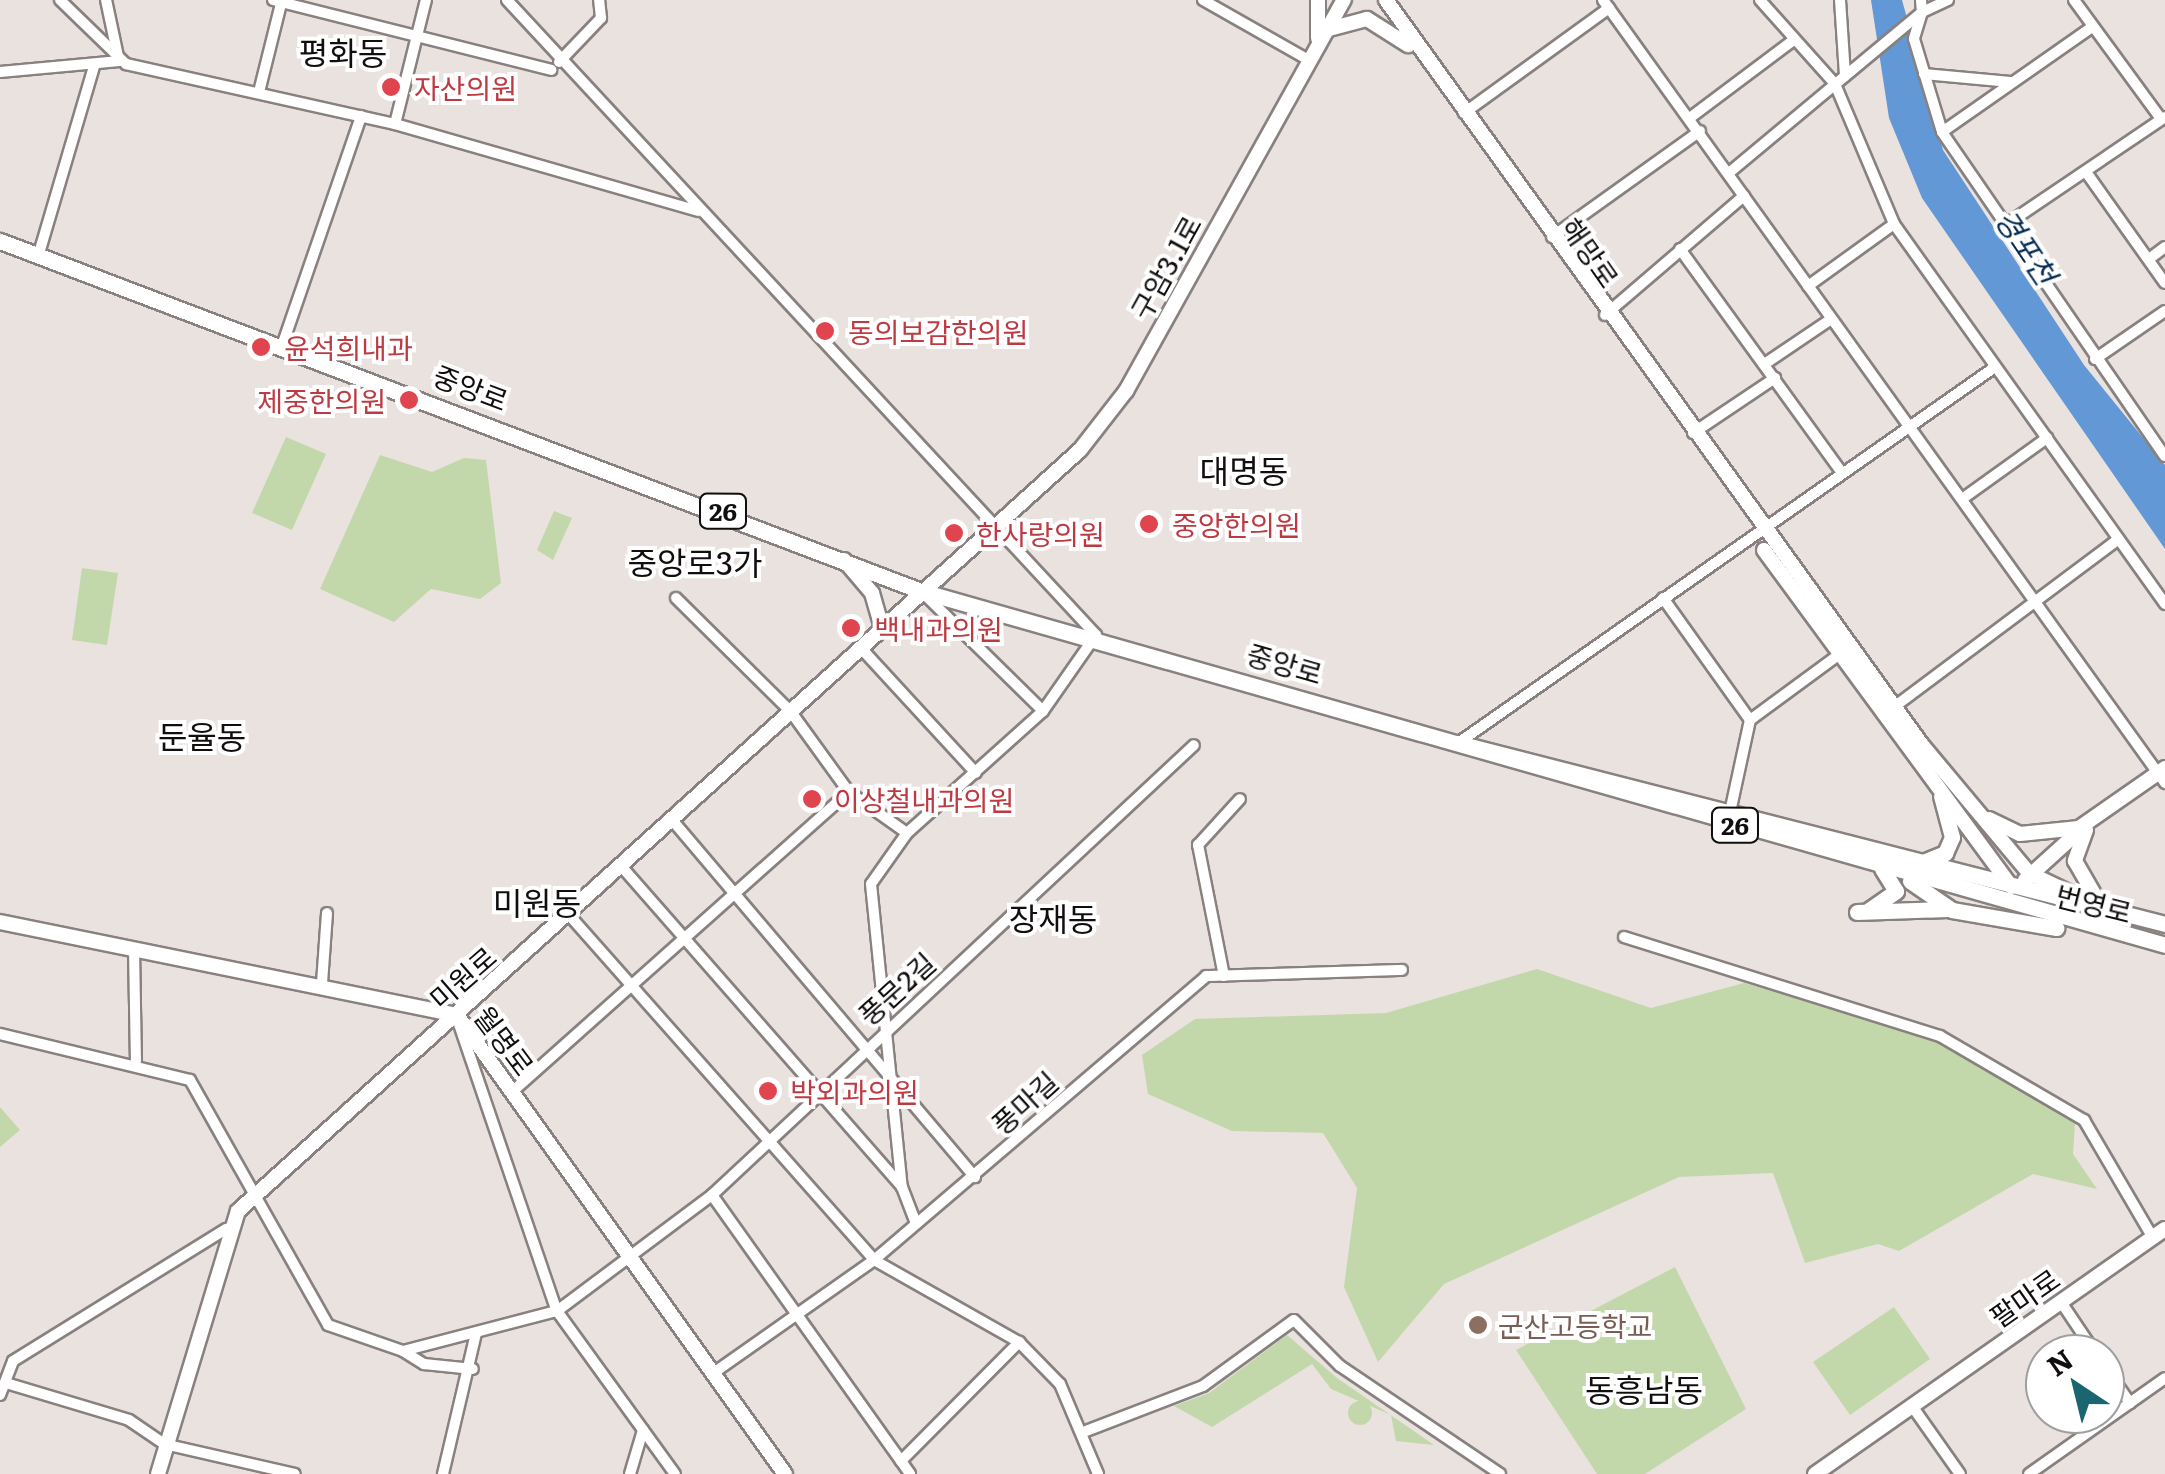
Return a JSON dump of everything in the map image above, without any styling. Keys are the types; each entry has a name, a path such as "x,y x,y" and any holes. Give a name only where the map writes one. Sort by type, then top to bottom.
{"main road":[{"name":"중앙로","path":"0,241 40,250 921,591 1096,635 1458,743 1729,815 2014,899"},
{"path":"1907,869 1929,862 1950,846 1940,796"},
{"name":"중앙로","path":"1729,815 1874,864 1907,869"},
{"path":"1874,864 1896,890 1857,912 1952,910 2091,930"},
{"path":"1907,869 1952,910"},
{"name":"번영로","path":"2014,899 2108,911 2165,924"},
{"name":"번영로","path":"2014,899 2091,930 2165,945"}],"street":[{"path":"60,0 119,61"},
{"path":"106,0 119,61"},
{"path":"395,124 426,0"},
{"path":"506,0 555,66 703,212 991,529"},
{"path":"555,66 601,18 598,0"},
{"path":"1203,0 1266,42 1306,58"},
{"path":"1318,0 1323,33 1367,20 1425,60"},
{"name":"구암3.1로","path":"921,591 1080,450 1126,391 1306,58 1344,0"},
{"path":"1760,0 1792,42 1835,84 1860,153 1894,224 2165,604"},
{"path":"1840,0 1845,76"},
{"path":"2004,226 2163,118 2074,0"},
{"path":"260,92 279,1 555,66"},
{"path":"1730,172 1922,6 1943,2"},
{"name":"해망로","path":"1391,3 1425,60 1760,530 1894,707 2030,873"},
{"path":"1464,113 1606,4 2162,775 2091,820 2030,873 2014,899"},
{"path":"1922,6 1914,40 1942,132 2094,359 2165,456"},
{"path":"1942,132 2092,27"},
{"path":"1691,117 1792,42"},
{"path":"0,72 94,67 119,61 395,124 703,212"},
{"path":"40,250 94,67"},
{"path":"1924,74 2012,82"},
{"path":"284,343 361,116"},
{"path":"1551,238 1700,131"},
{"path":"2086,172 2165,284"},
{"path":"1605,315 1744,196"},
{"path":"1808,286 1894,224"},
{"path":"2149,258 2165,246"},
{"path":"1680,249 1842,473"},
{"path":"2094,359 2165,311"},
{"path":"1766,363 1831,319"},
{"path":"1458,743 1995,367"},
{"path":"1692,434 1775,378"},
{"path":"1962,498 2048,438"},
{"name":"중앙로","path":"991,529 1096,635"},
{"name":"해망로","path":"1760,530 1837,656 2014,899"},
{"path":"1894,707 2117,540"},
{"path":"843,560 872,593 882,627"},
{"name":"중앙로","path":"921,591 1006,669 1043,711"},
{"name":"미원로","path":"158,1474 226,1229 257,1191 570,916 921,591"},
{"path":"676,598 791,712 849,792 907,833"},
{"path":"1663,598 1750,720"},
{"path":"916,1223 902,1187 886,1062 891,1024 871,884 907,833 1043,711 1096,635"},
{"path":"860,647 976,773"},
{"path":"1729,815 1750,720 1837,656"},
{"name":"풍문2길","path":"557,1311 712,1196 864,1047 1194,745"},
{"path":"513,1091 582,1038 628,980 683,947 849,792"},
{"path":"1224,976 1198,845 1240,799"},
{"path":"1976,810 2040,836 2091,820"},
{"path":"2091,820 2075,861 2108,911"},
{"path":"674,821 732,900 864,1047 886,1062 974,1177"},
{"path":"622,867 683,947 815,1097 902,1187"},
{"path":"2030,873 2108,911"},
{"path":"322,983 327,913"},
{"path":"570,916 766,1144 874,1260 1019,1342 1060,1384 1086,1431 1098,1474"},
{"name":"월명로","path":"0,922 322,983 457,1015 626,1259 785,1474"},
{"path":"1624,938 1940,1036 2084,1120 2159,1234"},
{"path":"134,949 136,1061"},
{"name":"풍마길","path":"712,1374 874,1260 974,1177 1163,1007 1206,976 1402,970"},
{"path":"457,1015 557,1311 675,1474"},
{"path":"0,1034 136,1061 190,1080 257,1191 328,1325 403,1351 424,1364 473,1369"},
{"path":"712,1196 908,1473"},
{"path":"0,1395 13,1361 226,1229"},
{"name":"팔마로","path":"1815,1474 2159,1234"},
{"path":"2060,1302 2082,1334"},
{"path":"403,1351 557,1311"},
{"path":"1086,1431 1203,1386 1294,1320 1340,1366 1500,1474"},
{"path":"443,1474 473,1369 476,1333"},
{"path":"901,1462 1019,1342"},
{"path":"0,1356 13,1361"},
{"path":"2030,1474 2165,1378"},
{"path":"6,1383 129,1420 164,1444 295,1474"},
{"path":"2125,1396 2130,1403"},
{"path":"1912,1406 1960,1474"},
{"path":"630,1474 643,1430"}],"green space":[{"path":"286,437 326,454 292,530 252,513"},
{"path":"380,455 432,472 464,458 486,460 501,583 480,599 431,589 394,622 320,589"},
{"path":"554,511 572,518 553,560 537,550"},
{"path":"82,568 118,573 107,645 72,640"},
{"path":"1537,969 1651,1008 1744,983 1944,1041 2075,1123 2073,1154 2097,1189 2033,1174 1899,1251 1878,1244 1805,1263 1773,1173 1679,1177 1444,1284 1378,1362 1344,1287 1357,1188 1323,1133 1232,1131 1148,1094 1142,1055 1195,1019 1386,1013"},
{"path":"0,1107 20,1130 0,1147"},
{"path":"1675,1267 1746,1409 1645,1474 1597,1474 1516,1350"},
{"path":"1894,1307 1930,1359 1850,1415 1813,1362"},
{"path":"1287,1335 1337,1378 1390,1414 1331,1389 1312,1364 1212,1427 1174,1406 1209,1393"},
{"path":"1360,1401 1372,1413 1360,1425 1348,1413"},
{"path":"1391,1415 1434,1445 1396,1441"}],"water":[{"path":"1871,0 1902,0 1943,150 2084,365 2165,465 2165,549 1922,198 1889,118"}],"place":[{"name":"자산의원","path":"391,87"},
{"name":"동의보감한의원","path":"825,331"},
{"name":"윤석희내과","path":"261,347"},
{"name":"제중한의원","path":"409,400"},
{"name":"중앙한의원","path":"1149,524"},
{"name":"한사랑의원","path":"954,533"},
{"name":"백내과의원","path":"851,628"},
{"name":"이상철내과의원","path":"812,799"},
{"name":"박외과의원","path":"768,1091"},
{"name":"군산고등학교","path":"1478,1325"}],"district":[{"name":"평화동","path":"343,51"},
{"name":"대명동","path":"1244,469"},
{"name":"중앙로3가","path":"695,561"},
{"name":"둔율동","path":"202,735"},
{"name":"미원동","path":"537,901"},
{"name":"장재동","path":"1053,917"},
{"name":"동흥남동","path":"1644,1388"}],"water label":[{"name":"경포천","path":"2027,246"}]}
